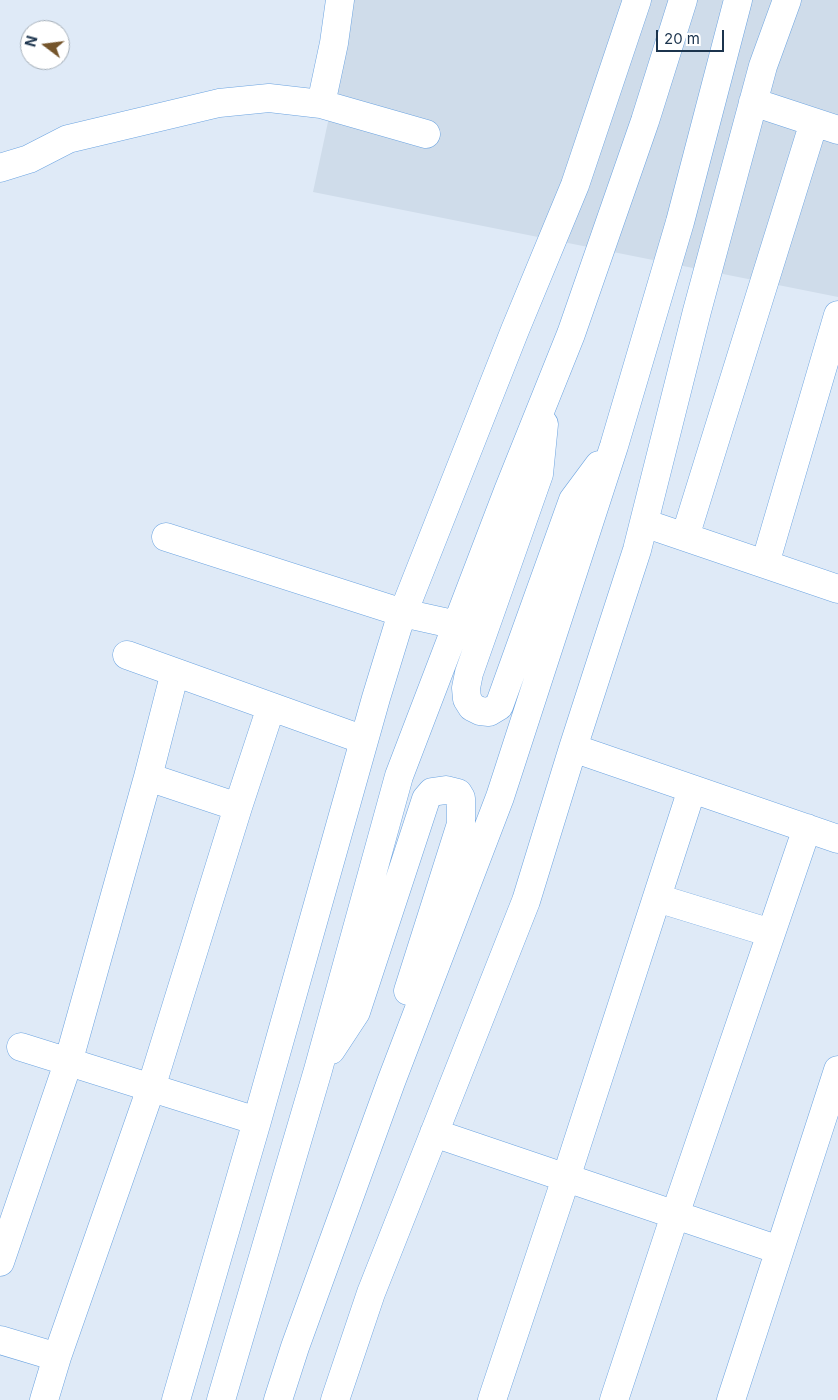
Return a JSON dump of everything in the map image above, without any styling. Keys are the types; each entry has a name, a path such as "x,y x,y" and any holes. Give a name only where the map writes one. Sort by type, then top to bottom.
{"street":[{"path":"321,104 334,43 340,0"},
{"path":"176,1400 364,740 403,613 514,330 575,185 636,0"},
{"path":"221,1400 318,1070 399,776 504,500 572,334 626,177 682,0"},
{"path":"278,1400 295,1347 391,1082 500,797 614,446 680,222 738,0"},
{"path":"335,1400 371,1293 526,901 637,550 697,311 753,102 763,66 787,0"},
{"path":"0,168 29,159 68,140 219,103 269,98 321,104 426,134"},
{"path":"685,537 826,126 753,102"},
{"path":"765,564 838,315"},
{"path":"548,392 539,474 469,673 466,688 467,699 472,707 480,711 489,712 499,706 573,500 614,446"},
{"path":"644,523 838,589"},
{"path":"166,537 403,613 457,625"},
{"path":"127,655 364,740"},
{"path":"0,1262 68,1063 148,777 175,672"},
{"path":"44,1400 57,1357 151,1088 271,707"},
{"path":"573,748 838,839"},
{"path":"148,777 238,807"},
{"path":"492,1400 692,789"},
{"path":"318,1070 356,1012 426,799 432,792 446,790 458,793 461,798 463,810 461,824 392,1040 391,1082"},
{"path":"614,1400 807,828"},
{"path":"657,898 771,933"},
{"path":"21,1047 257,1121"},
{"path":"730,1400 838,1070"},
{"path":"434,1133 779,1250"},
{"path":"0,1340 57,1357"}],"shaded area":[{"path":"354,0 838,0 838,297 313,192"}]}
